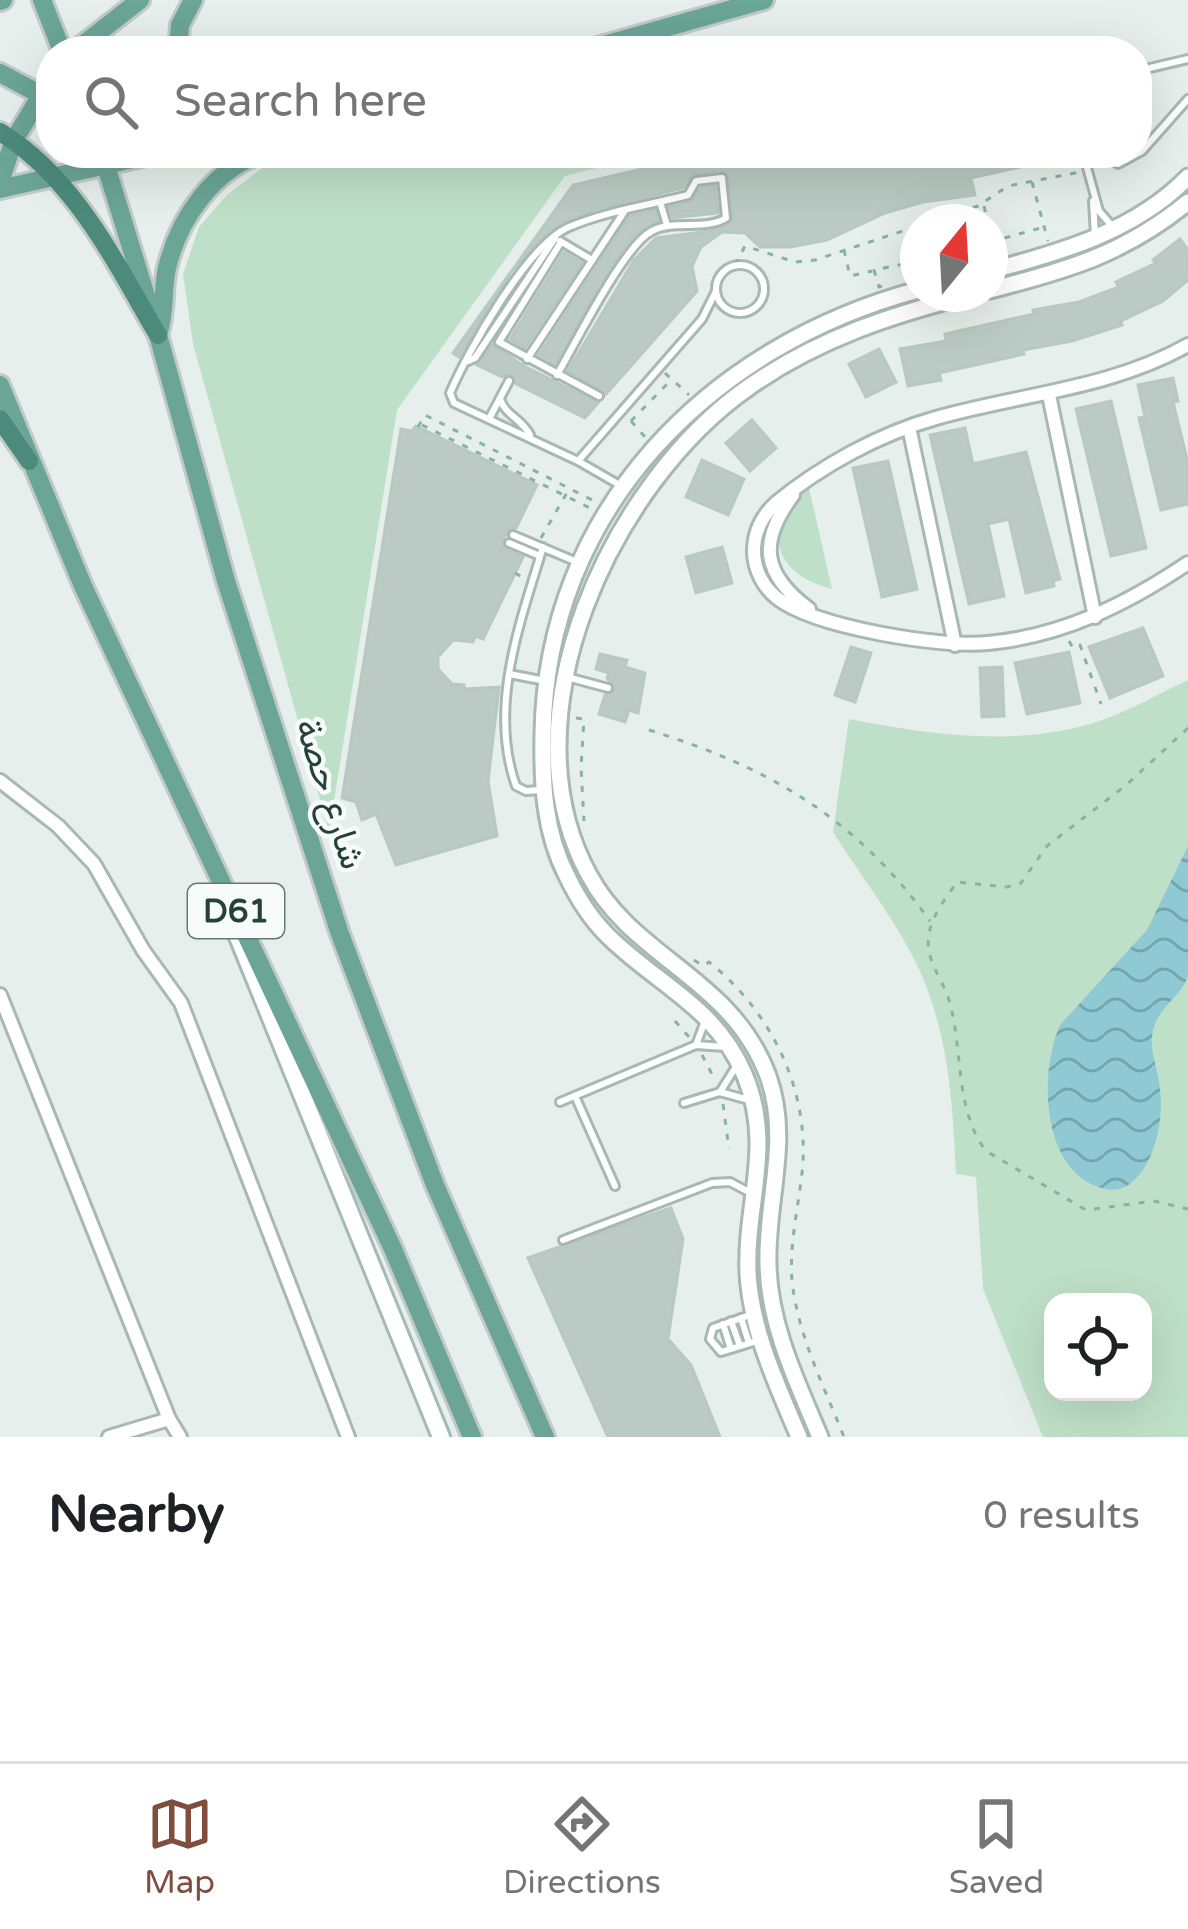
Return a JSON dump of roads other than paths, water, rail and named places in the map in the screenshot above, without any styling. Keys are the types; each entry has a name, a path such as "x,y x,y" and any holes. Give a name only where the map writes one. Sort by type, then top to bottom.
{"highway":[{"path":"7,136 36,161"},
{"path":"44,168 87,217 158,334"},
{"path":"0,419 29,461"}],"main road":[{"path":"42,0 56,36"},
{"path":"94,36 140,0"},
{"path":"179,36 193,0"},
{"path":"636,36 764,0"},
{"path":"0,73 36,87"},
{"path":"36,103 7,136 0,185 79,168"},
{"name":"شارع حصة","path":"107,168 226,581 340,934 435,1185 545,1437"},
{"path":"158,334 166,310 166,272 182,226 196,202 234,168"},
{"name":"D61","path":"0,385 82,586 393,1249 472,1437"},
{"path":"217,870 232,927 289,1055 441,1437"}],"street":[{"path":"1008,266 1094,239 1143,212 1188,177"},
{"path":"1008,285 1103,258 1155,229 1188,202"},
{"path":"799,1437 746,1345 737,1319 748,1272 760,1144 754,1102 738,1063 706,1017 689,998 605,933 582,904 551,835 544,790 546,681 580,563 654,448 698,402 774,347 817,325 900,296"},
{"path":"820,1437 771,1301 768,1237 780,1143 767,1074 752,1042 721,1000 613,911 589,877 572,839 562,798 560,736 581,619 621,530 676,452 744,390 823,343 904,312"},
{"path":"1188,345 1049,395 909,427 848,454 797,490 775,522 769,556 781,585 817,615 885,634 955,645 1026,638 1061,629 1131,599 1188,563"},
{"path":"1049,395 1095,617"},
{"path":"909,427 955,645"},
{"path":"0,781 58,826 94,864 143,950 182,1003 348,1437"},
{"path":"0,994 180,1437"},
{"path":"109,1437 170,1419"}],"lane":[{"path":"1152,67 1188,59"},
{"path":"1152,139 1186,106"},
{"path":"1086,168 1101,215 1115,228"},
{"path":"557,375 638,241 667,225 721,222 728,212 724,180 696,182 688,195 572,225 556,239 452,388 451,398 624,488"},
{"path":"1092,191 1094,239"},
{"path":"660,202 667,225"},
{"path":"527,359 624,211"},
{"path":"556,239 592,260"},
{"path":"556,239 499,338 501,345 599,396"},
{"path":"578,461 702,319 722,272 734,265 754,269 765,286 753,310 702,319"},
{"path":"716,291 721,304 732,312"},
{"path":"489,419 509,381"},
{"path":"500,399 503,410 520,420 531,438"},
{"path":"511,539 580,563"},
{"path":"541,551 509,674 506,737 514,782 522,790 544,790"},
{"path":"509,674 546,681"},
{"path":"567,677 608,688"},
{"path":"696,1046 706,1017"},
{"path":"560,1102 696,1046 729,1048"},
{"path":"719,1092 738,1063"},
{"path":"684,1103 719,1092 754,1102"},
{"path":"575,1096 615,1186"},
{"path":"562,1240 712,1183 739,1184 755,1196"},
{"path":"737,1319 746,1345 717,1351 710,1331 737,1319"}],"water":[{"path":"1188,846 1188,975 1158,1017 1152,1036 1161,1102 1156,1140 1146,1165 1131,1183 1119,1189 1102,1188 1079,1176 1055,1139 1048,1092 1053,1045 1060,1025 1147,930"}]}
